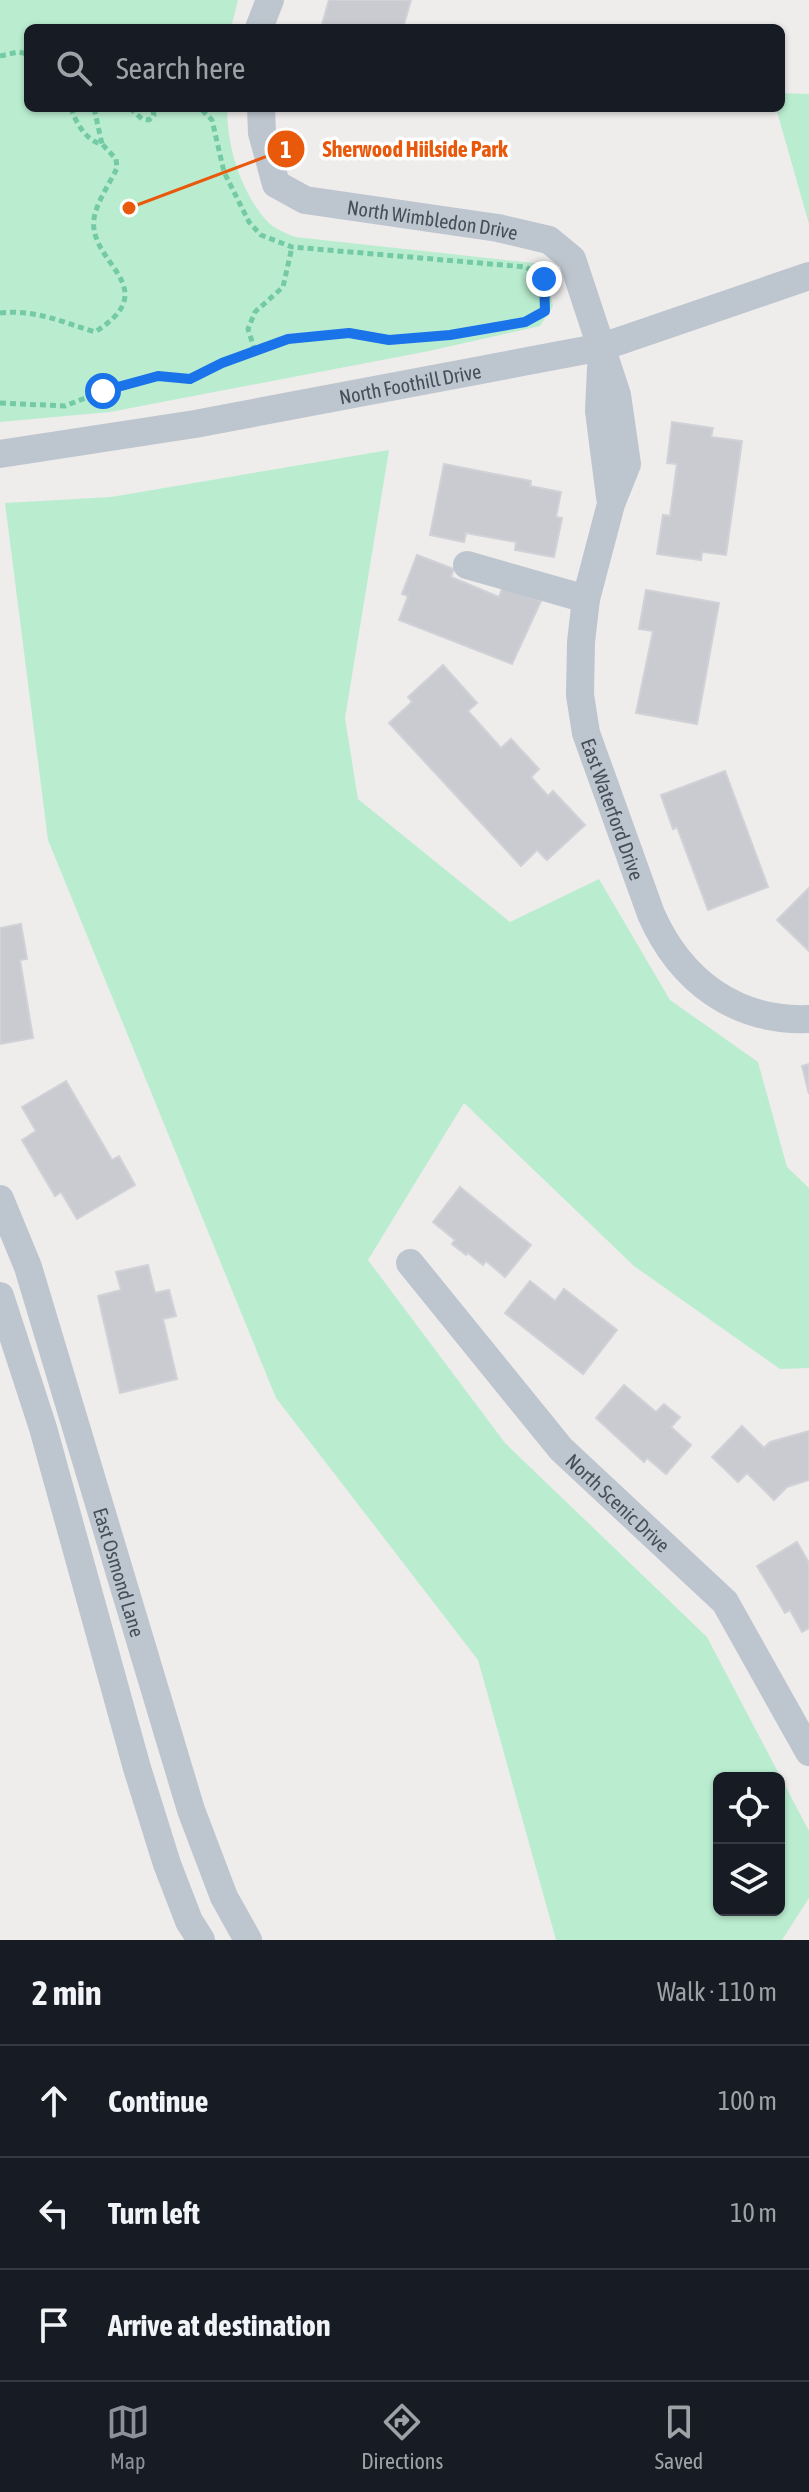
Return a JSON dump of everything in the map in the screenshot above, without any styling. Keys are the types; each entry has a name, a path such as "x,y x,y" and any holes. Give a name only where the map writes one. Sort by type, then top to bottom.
{"street":[{"path":"261,24 270,0"},
{"name":"North Wimbledon Drive","path":"261,112 262,133 276,184 305,200 498,228 549,240 572,259 602,347"},
{"name":"North Foothill Drive","path":"0,454 195,424 602,347 809,276"},
{"name":"East Waterford Drive","path":"602,347 599,411 611,504 586,599 581,642 580,695 586,733 651,914 663,942 687,973 721,999 754,1012 791,1020 809,1019"},
{"path":"467,565 586,599"},
{"name":"East Osmond Lane","path":"0,1199 28,1267 191,1810 224,1897 248,1940"},
{"name":"North Scenic Drive","path":"410,1263 561,1449 725,1602 809,1752"},
{"name":"East Osmond Lane","path":"0,1296 43,1428 141,1782 167,1864 189,1921 201,1940"}],"path":[{"path":"0,56 24,53"},
{"path":"72,112 93,142 102,144"},
{"path":"0,313 15,311 47,315 95,332 106,325 122,304 125,288 102,249 94,219 117,168 116,159 102,144 95,112"},
{"path":"134,112 142,119 149,120 153,112"},
{"path":"0,403 65,406 103,391 158,376 190,379 222,363 288,339 349,333 389,340 450,335 525,322 545,311 544,279 526,267 292,247 261,235 249,222 224,172 212,120 204,112"},
{"path":"255,351 248,329 255,312 283,287 292,247"}],"green space":[{"path":"0,0 238,0 232,24 24,24 24,112 227,112 233,153 243,183 258,209 277,229 295,237 534,263 546,275 553,306 540,326 429,351 110,412 0,422"},
{"path":"785,93 809,94 809,224 777,112 785,112"},
{"path":"389,450 345,718 358,799 510,922 599,879 670,1000 758,1062 787,1167 809,1188 809,1368 780,1369 634,1266 464,1103 368,1260 505,1443 707,1637 778,1772 713,1772 713,1916 785,1916 785,1785 809,1831 809,1898 782,1940 556,1940 478,1660 276,1398 48,840 5,503 111,497"}],"building":[{"path":"329,0 411,0 404,24 322,24"},
{"path":"672,422 713,428 711,437 742,441 726,555 702,552 701,560 657,554 663,515 670,516 677,464 667,463"},
{"path":"444,464 531,481 530,486 561,492 556,517 562,518 554,557 515,550 516,542 466,533 464,542 430,535"},
{"path":"417,555 454,569 451,577 499,597 503,586 541,601 512,664 399,620 408,596 402,594"},
{"path":"646,590 719,603 697,724 636,713 653,631 639,629"},
{"path":"443,665 477,703 468,711 501,748 511,739 539,769 531,777 548,796 553,791 585,825 547,860 537,850 521,866 389,723 412,702 408,697"},
{"path":"725,771 768,887 708,910 677,827 673,829 661,795"},
{"path":"809,888 809,951 777,920"},
{"path":"21,924 27,959 20,960 33,1038 0,1044 0,928"},
{"path":"809,1064 809,1094 802,1066"},
{"path":"66,1081 112,1160 119,1156 135,1185 77,1219 61,1192 55,1196 22,1140 36,1131 22,1107"},
{"path":"460,1187 531,1245 505,1277 486,1261 483,1265 468,1253 466,1255 452,1244 455,1240 433,1222"},
{"path":"148,1265 155,1293 169,1290 176,1316 163,1319 177,1379 120,1393 98,1296 121,1290 116,1272"},
{"path":"530,1281 555,1301 564,1289 617,1330 583,1374 505,1313"},
{"path":"624,1385 656,1412 664,1404 680,1417 671,1427 691,1445 666,1474 647,1458 644,1462 596,1418"},
{"path":"742,1426 764,1448 770,1442 809,1431 809,1480 787,1487 774,1500 747,1473 738,1482 712,1457"},
{"path":"797,1542 809,1563 809,1628 802,1632 790,1610 785,1613 757,1566"}],"place":[{"name":"Sherwood Hiilside Park","path":"129,208"}],"route":[{"path":"103,391 158,376 190,379 222,363 288,339 349,333 389,340 450,335 525,322 545,311 544,279"}]}
